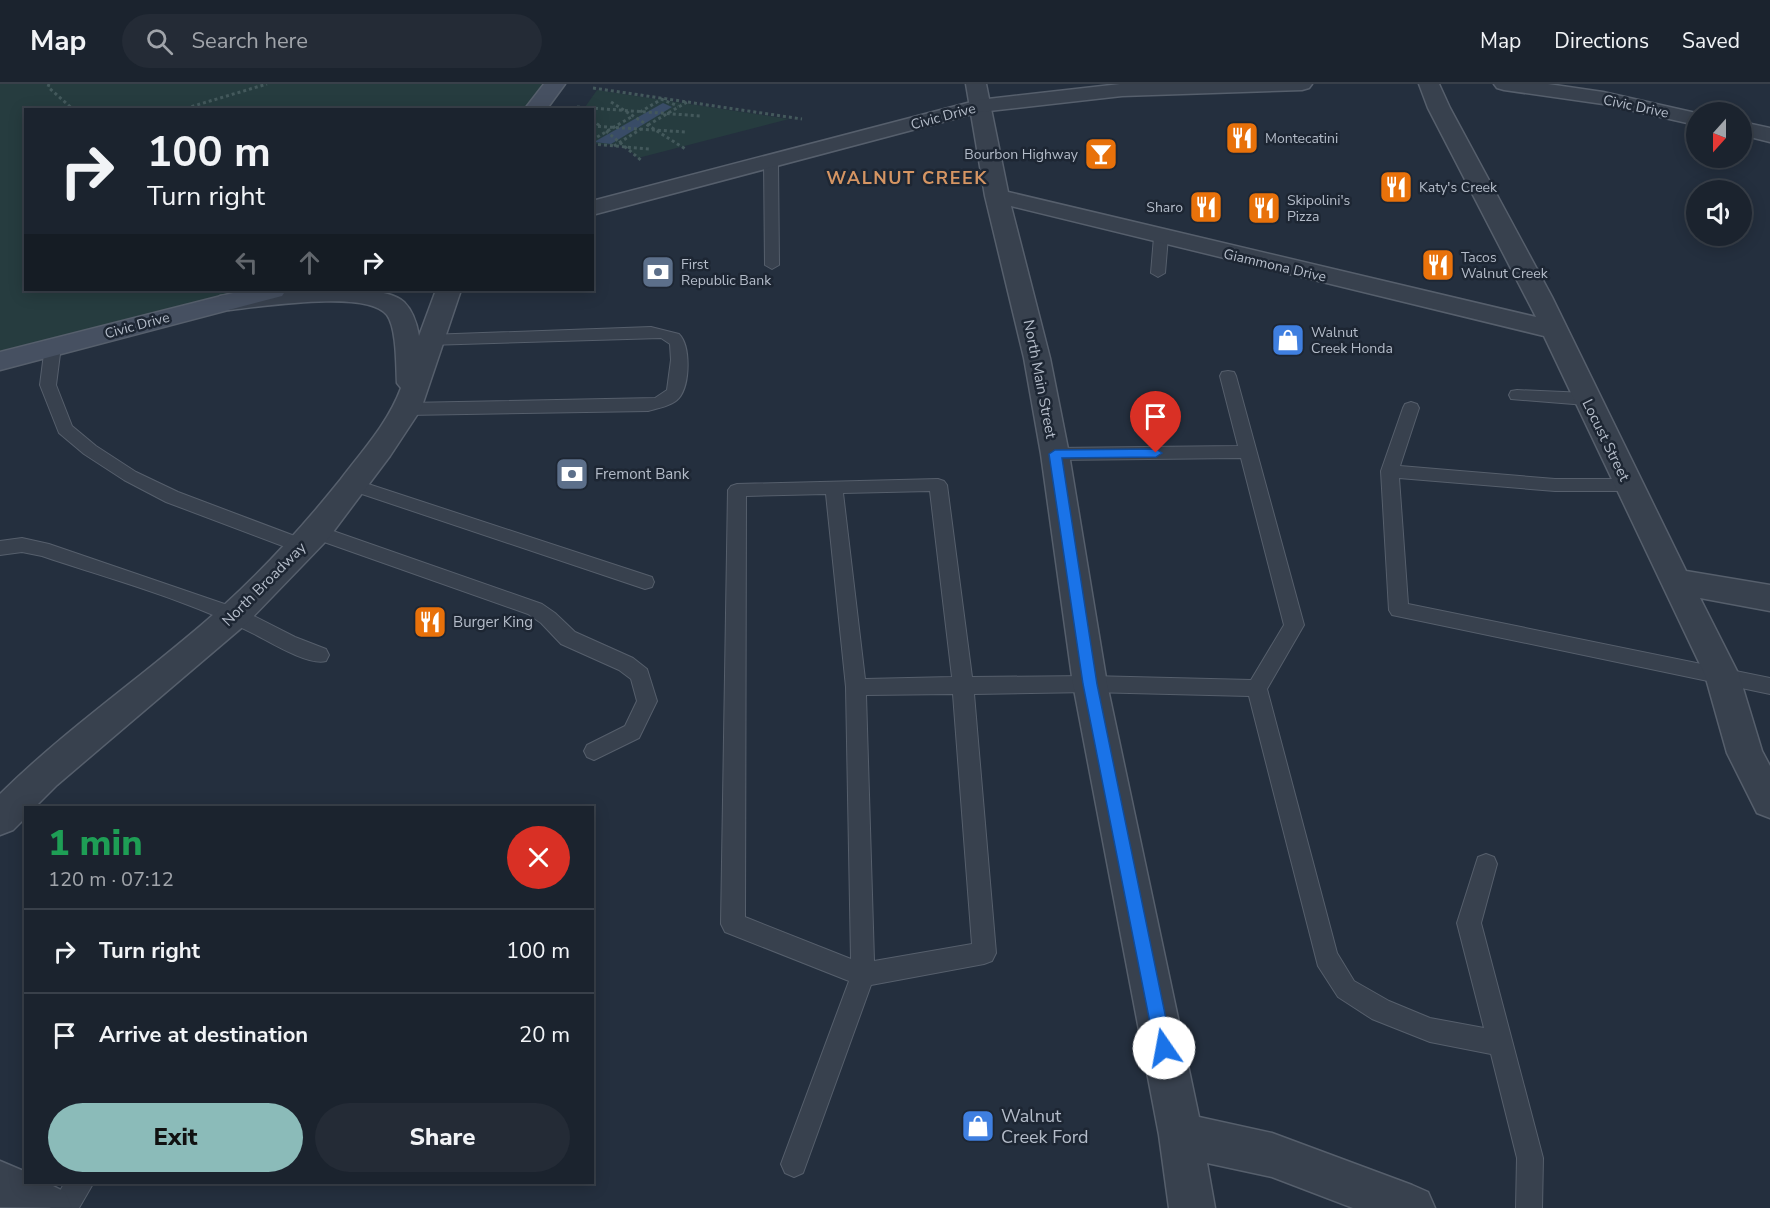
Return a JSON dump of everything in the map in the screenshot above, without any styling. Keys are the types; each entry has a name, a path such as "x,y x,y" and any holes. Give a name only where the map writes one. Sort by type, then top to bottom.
{"main road":[{"path":"536,108 555,84"},
{"name":"Civic Drive","path":"0,361 269,291"}],"street":[{"name":"North Main Street","path":"975,84 998,196 1032,335 1055,454 1090,684 1181,1135 1192,1208"},
{"name":"Civic Drive","path":"594,207 979,106 1122,90 1195,85 1302,84"},
{"name":"Locust Street","path":"1429,84 1439,108 1554,330 1722,675 1745,753 1770,802"},
{"name":"Civic Drive","path":"1504,84 1604,98 1686,117"},
{"path":"1752,127 1770,128"},
{"path":"1752,130 1770,135"},
{"name":"Giammona Drive","path":"998,196 1554,330"},
{"name":"North Broadway","path":"0,818 44,774 235,615 309,539 353,486 410,403 428,340 448,291"},
{"path":"224,302 346,292 378,297 386,301 395,307 403,322 410,403"},
{"path":"1676,581 1770,598"},
{"path":"1181,1135 1272,1155 1412,1208"},
{"path":"0,1183 49,1208"}],"lane":[{"path":"771,161 772,265"},
{"path":"1158,273 1161,237"},
{"path":"410,403 648,405 665,401 675,392 681,349 678,341 667,333 651,332 428,340"},
{"path":"53,346 48,385 65,429 90,450 130,476 172,497 535,609 548,618 568,638 627,663 640,675 647,701 632,732 594,751"},
{"path":"1228,376 1294,625 1257,688 1326,958 1346,989 1382,1010 1430,1030 1501,1044"},
{"path":"1516,395 1586,399"},
{"path":"1411,408 1390,471 1399,610 1770,686"},
{"path":"1055,454 1248,452"},
{"path":"1390,471 1555,485 1628,484"},
{"path":"938,485 963,687 984,953 863,975 733,924 737,490 938,485"},
{"path":"353,486 645,582"},
{"path":"794,1164 863,975 856,687 834,487"},
{"path":"0,548 22,545 43,549 235,615 288,643 319,655"},
{"path":"856,687 1090,684 1257,688"},
{"path":"1486,864 1469,923 1530,1158 1529,1208"},
{"path":"63,1208 80,1184"}],"path":[{"path":"49,84 48,87 72,108"},
{"path":"187,108 267,84"},
{"path":"593,88 802,119"},
{"path":"662,98 679,106"},
{"path":"594,141 662,98"},
{"path":"610,102 687,150"},
{"path":"614,146 687,102"},
{"path":"576,107 588,108"},
{"path":"594,108 701,116"},
{"path":"594,122 642,161"},
{"path":"594,126 686,132"},
{"path":"594,142 649,149"}],"green space":[{"path":"0,84 555,84 536,108 24,108 24,291 269,291 0,361"},
{"path":"597,90 789,119 638,158 625,146 594,144 594,108 584,108"}],"water":[{"path":"663,103 672,107 611,144 594,142"}],"place":[{"name":"Montecatini","path":"1242,138"},
{"name":"Bourbon Highway","path":"1101,154"},
{"name":"Katy's Creek","path":"1396,187"},
{"name":"Sharo","path":"1206,207"},
{"name":"Skipolini's Pizza","path":"1264,208"},
{"name":"Tacos Walnut Creek","path":"1438,265"},
{"name":"First Republic Bank","path":"658,272"},
{"name":"Walnut Creek Honda","path":"1288,340"},
{"name":"Fremont Bank","path":"572,474"},
{"name":"Burger King","path":"430,622"},
{"name":"Walnut Creek Ford","path":"978,1126"}],"district":[{"name":"WALNUT CREEK","path":"907,178"}],"route":[{"path":"1156,453 1055,454 1090,684 1164,1048"}]}
